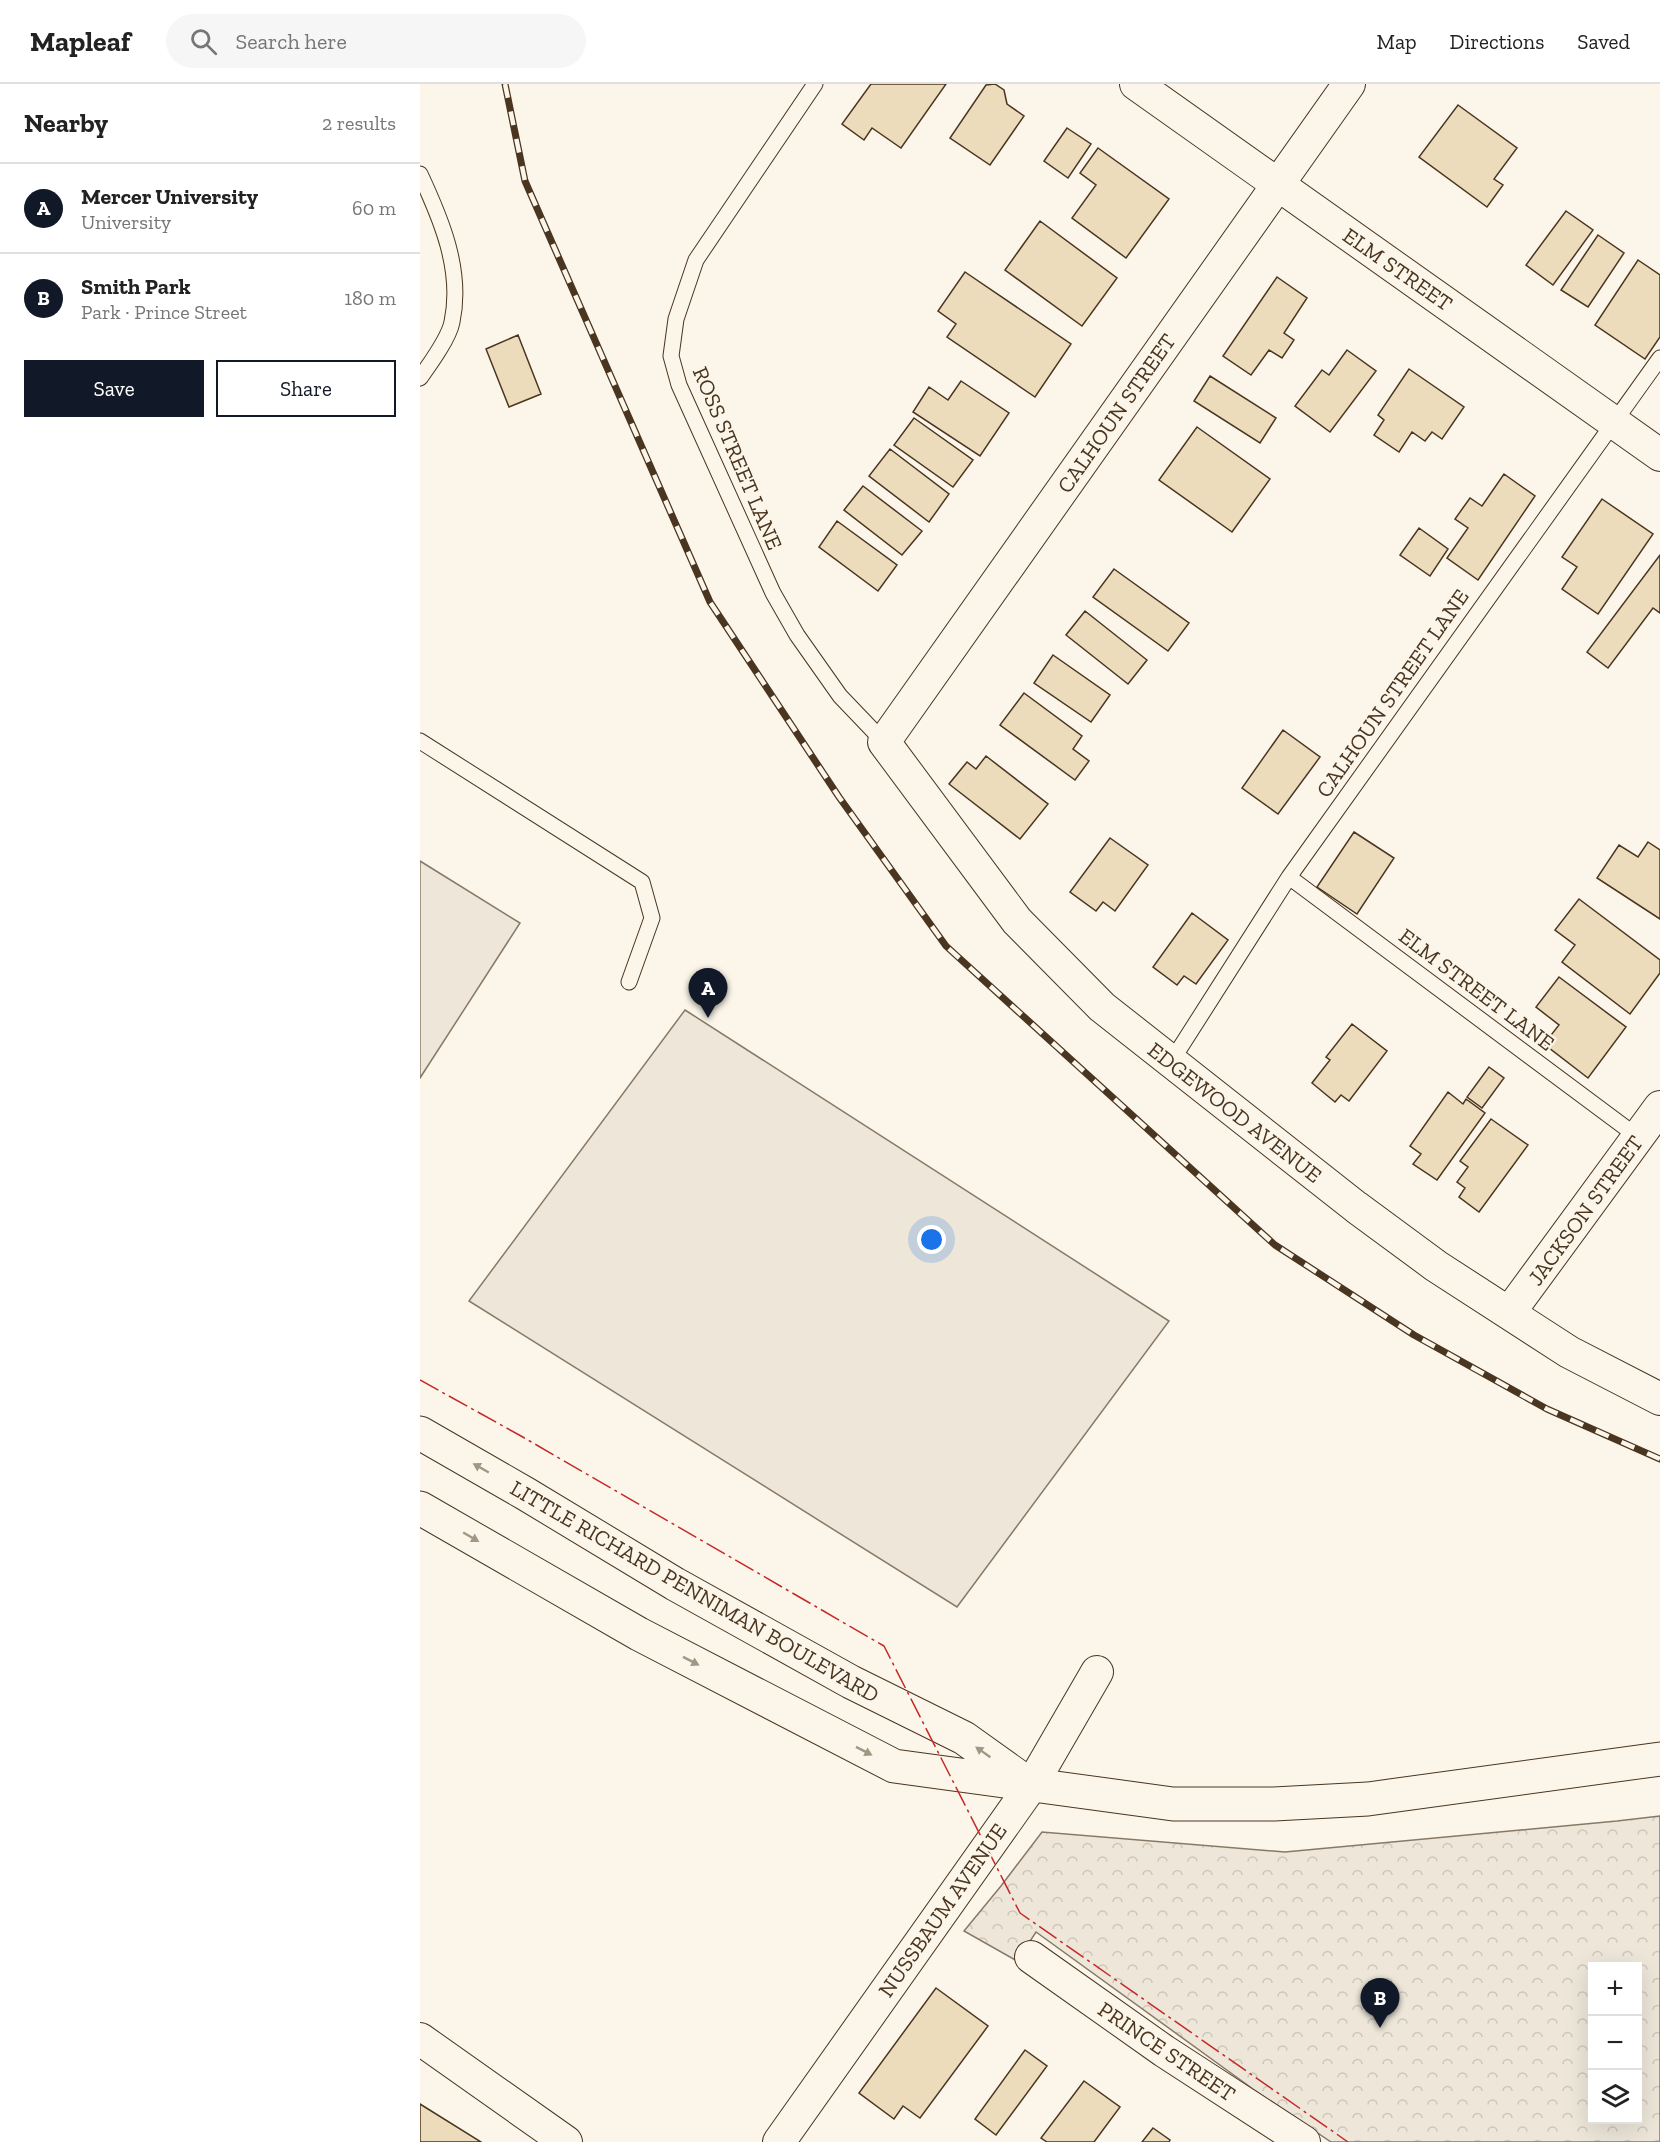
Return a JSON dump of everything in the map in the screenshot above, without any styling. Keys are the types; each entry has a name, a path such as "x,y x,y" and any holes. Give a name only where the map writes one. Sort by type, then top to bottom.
{"street":[{"name":"ELM STREET","path":"1136,84 1660,455"},
{"name":"CALHOUN STREET","path":"884,742 1349,84"},
{"name":"EDGEWOOD AVENUE","path":"884,742 1017,921 1102,1007 1356,1207 1436,1266 1569,1352 1660,1399"},
{"name":"JACKSON STREET","path":"1509,1313 1660,1107"},
{"name":"LITTLE RICHARD PENNIMAN BOULEVARD","path":"420,1433 675,1584 851,1682 964,1738 1031,1786"},
{"name":"LITTLE RICHARD PENNIMAN BOULEVARD","path":"420,1508 639,1634 894,1766 1173,1804 1274,1804 1368,1799 1660,1759"},
{"name":"NUSSBAUM AVENUE","path":"779,2142 1031,1786 1097,1672"},
{"name":"PRINCE STREET","path":"1031,1957 1164,2051 1304,2142"},
{"path":"420,2039 566,2142"}],"lane":[{"name":"ROSS STREET LANE","path":"815,84 696,260 676,319 671,356 679,385 773,593 797,634 840,696 884,742"},
{"path":"420,174 439,216 452,264 455,292 452,323 434,358 420,378"},
{"name":"CALHOUN STREET LANE","path":"1172,1062 1288,877 1660,358"},
{"path":"420,741 642,882 652,918 629,982"},
{"name":"ELM STREET LANE","path":"1288,877 1638,1137"}],"green space":[{"path":"420,861 520,923 420,1078"},
{"path":"685,1010 1169,1321 957,1607 469,1301"},
{"path":"1660,1816 1660,2142 1331,2142 1253,2089 1036,1932 1017,1961 964,1931 1042,1832 1285,1852"}],"building":[{"path":"871,84 946,84 901,148 872,128 864,140 842,124"},
{"path":"995,84 1004,90 1007,104 1024,116 990,165 950,138 986,85"},
{"path":"1458,105 1517,148 1494,179 1503,185 1487,207 1419,157"},
{"path":"1067,128 1091,144 1068,178 1044,161"},
{"path":"1098,148 1169,199 1126,258 1072,218 1096,185 1080,173"},
{"path":"1566,211 1593,230 1553,285 1526,265"},
{"path":"1040,221 1117,278 1082,326 1005,270"},
{"path":"1598,235 1624,253 1588,307 1561,290"},
{"path":"1638,260 1660,275 1660,337 1645,359 1595,325"},
{"path":"965,272 1071,344 1035,397 947,337 956,324 938,311"},
{"path":"1277,277 1307,298 1284,333 1294,340 1282,358 1269,350 1251,375 1223,356"},
{"path":"518,335 541,394 509,407 486,349"},
{"path":"1347,350 1376,371 1330,432 1295,406 1322,370 1329,375"},
{"path":"1409,369 1464,407 1442,439 1432,432 1425,441 1412,432 1399,452 1374,435 1384,420 1378,415"},
{"path":"1210,376 1276,418 1260,443 1194,401"},
{"path":"961,381 1009,413 980,456 913,412 929,387 948,400"},
{"path":"914,418 973,460 953,487 894,445"},
{"path":"1197,427 1270,479 1232,532 1159,480"},
{"path":"890,449 949,494 929,522 869,476"},
{"path":"1504,474 1535,496 1478,580 1447,558 1468,528 1455,519 1470,498 1482,506"},
{"path":"863,486 922,531 902,555 844,510"},
{"path":"1602,499 1653,534 1598,614 1562,589 1577,567 1562,557"},
{"path":"837,521 897,565 878,591 819,547"},
{"path":"1419,528 1448,549 1430,576 1400,555"},
{"path":"1660,555 1660,613 1653,608 1608,668 1587,652"},
{"path":"1114,569 1189,623 1168,651 1093,597"},
{"path":"1085,611 1147,660 1128,684 1066,635"},
{"path":"1053,655 1110,695 1091,722 1034,683"},
{"path":"1024,693 1082,736 1073,749 1089,761 1075,780 1000,725"},
{"path":"1283,730 1320,757 1278,814 1242,788"},
{"path":"986,756 1048,804 1020,839 949,784 967,762 976,769"},
{"path":"1354,832 1394,858 1357,914 1317,887"},
{"path":"1110,838 1148,865 1115,911 1103,902 1096,911 1070,892"},
{"path":"1648,842 1660,850 1660,919 1597,878 1619,845 1638,857"},
{"path":"1579,899 1660,960 1660,973 1630,1014 1562,962 1575,945 1555,930"},
{"path":"1192,913 1228,940 1196,984 1184,976 1177,985 1153,967"},
{"path":"1559,977 1626,1027 1588,1078 1544,1044 1559,1025 1536,1007"},
{"path":"1352,1024 1387,1051 1349,1101 1341,1095 1335,1102 1312,1083 1330,1060 1326,1057"},
{"path":"1489,1067 1504,1078 1482,1108 1467,1097"},
{"path":"1448,1092 1463,1104 1466,1099 1485,1113 1437,1180 1413,1164 1421,1154 1410,1146"},
{"path":"1491,1119 1528,1145 1479,1212 1459,1197 1465,1188 1457,1182 1468,1167 1460,1161"},
{"path":"936,1988 988,2026 920,2118 903,2106 894,2119 859,2093"},
{"path":"1025,2050 1047,2066 996,2135 975,2119"},
{"path":"1084,2081 1120,2107 1094,2142 1047,2142 1041,2138"},
{"path":"420,2104 481,2142 420,2142"},
{"path":"1153,2128 1170,2140 1169,2142 1142,2142"}],"railway":[{"path":"505,84 525,181 710,602 839,797 946,946 1275,1245 1414,1335 1547,1409 1660,1459"}],"power":[{"path":"420,1380 884,1646 1020,1913 1348,2142"}],"place":[{"name":"Mercer University","path":"708,1018"},
{"name":"Smith Park","path":"1380,2028"}]}
